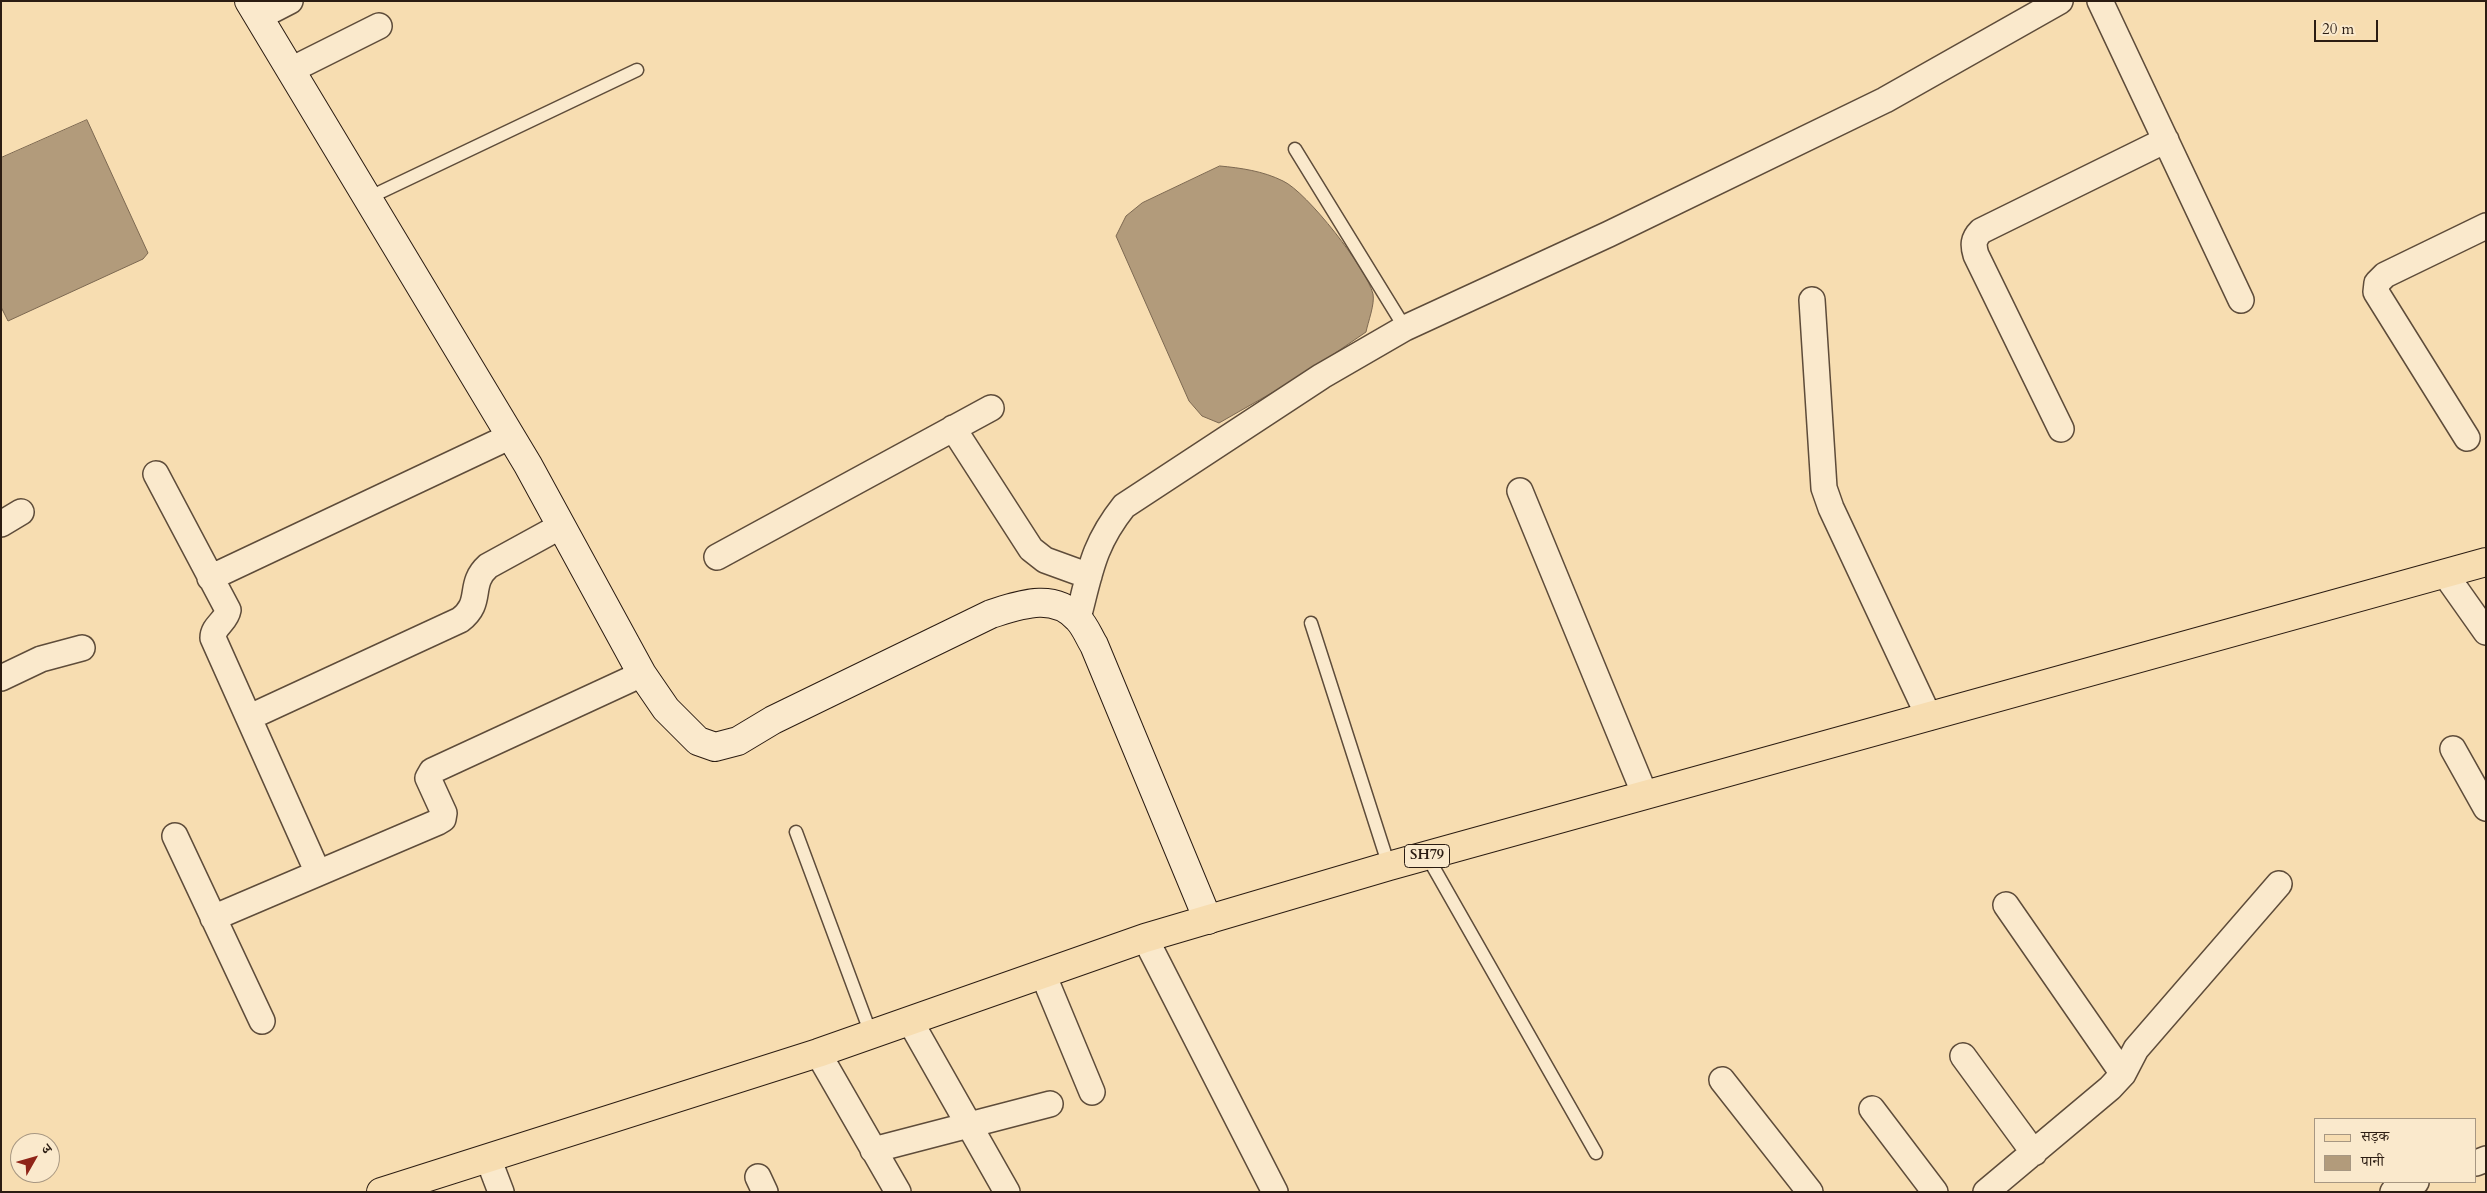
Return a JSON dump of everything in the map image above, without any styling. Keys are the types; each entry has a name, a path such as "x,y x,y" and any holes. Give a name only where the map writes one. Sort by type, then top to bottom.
{"main road":[{"path":"254,9 511,436 642,674 666,708 698,741 715,747 738,741 773,720 991,614 1028,602 1054,603 1078,618 1094,645 1208,920"},
{"name":"SH79","path":"381,1192 818,1053 1145,938 1389,866 2486,562"}],"street":[{"path":"254,9 290,1"},
{"path":"1078,618 1095,551 1107,526 1124,506 1322,376 1405,328 1609,234 1884,100 2060,1"},
{"path":"2100,1 2242,300"},
{"path":"291,70 379,26"},
{"path":"2061,429 1976,256 1973,245 1975,237 1981,231 2166,140"},
{"path":"2466,438 2376,292 2377,283 2385,275 2486,226"},
{"path":"1812,300 1824,488 1831,508 1929,717"},
{"path":"718,557 990,408"},
{"path":"953,428 1031,548 1045,560 1089,576"},
{"path":"210,578 511,436"},
{"path":"156,474 228,610 226,618 216,629 213,638 250,717 318,873"},
{"path":"1520,491 1645,795"},
{"path":"250,717 460,620 470,612 474,603 475,585 480,573 488,566 561,526"},
{"path":"2445,574 2486,632"},
{"path":"1,678 41,659 82,648"},
{"path":"213,918 442,819 443,806 428,778 432,771 642,674"},
{"path":"2453,749 2486,808"},
{"path":"175,836 262,1021"},
{"path":"1986,1192 2092,1105 2123,1074 2136,1049 2279,884"},
{"path":"2006,905 2123,1074"},
{"path":"1145,938 1275,1192"},
{"path":"1043,974 1092,1092"},
{"path":"910,1020 1007,1192"},
{"path":"818,1053 898,1192"},
{"path":"1963,1056 2034,1153"},
{"path":"1722,1080 1810,1192"},
{"path":"873,1150 1050,1104"},
{"path":"1872,1109 1935,1192"},
{"path":"488,1158 501,1192"},
{"path":"2393,1192 2414,1183"}],"lane":[{"path":"368,198 637,70"},
{"path":"1295,149 1405,328"},
{"path":"1311,623 1389,866"},
{"path":"796,832 872,1034"},
{"path":"1427,856 1596,1153"}],"water":[{"path":"87,120 148,253 143,259 8,321 1,307 1,158"},
{"path":"1220,166 1260,172 1283,181 1294,188 1335,232 1348,250 1368,282 1373,298 1366,332 1303,375 1219,423 1202,416 1189,401 1116,236 1126,216 1142,203"}]}
